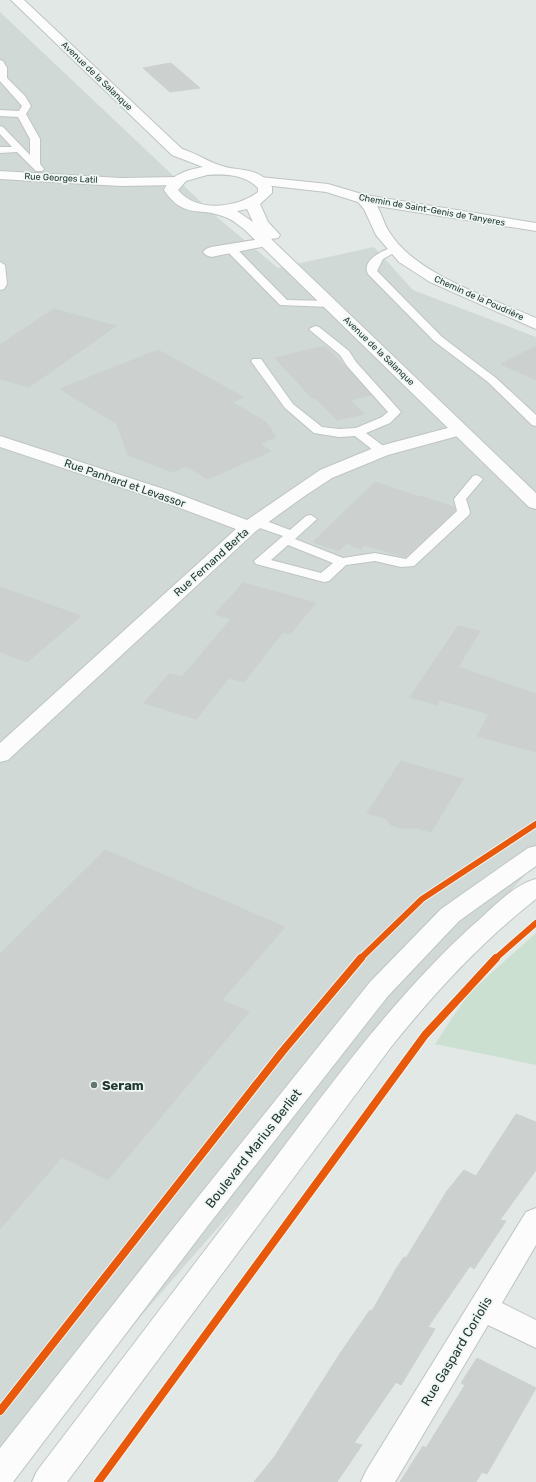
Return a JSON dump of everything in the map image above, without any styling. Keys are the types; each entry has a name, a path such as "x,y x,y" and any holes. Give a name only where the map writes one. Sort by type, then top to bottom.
{"main road":[{"name":"Avenue de la Salanque","path":"17,0 177,152"},
{"path":"177,183 195,173 221,170 244,173 262,187 260,199 241,206 216,209 190,205 180,201 174,196 177,183 177,152 193,157 221,170"},
{"name":"Rue Georges Latil","path":"0,175 35,171 121,182 177,183"},
{"name":"Chemin de Saint-Genis de Tanyeres","path":"262,187 306,186 328,188 363,199 536,227"},
{"name":"Chemin de la Poudrière","path":"363,199 371,208 383,235 394,250 404,259 435,279 536,324"},
{"name":"Avenue de la Salanque","path":"252,203 262,224 536,487"},
{"name":"Avenue de la Salanque","path":"216,209 232,214 250,226 536,503"},
{"path":"211,252 266,242"},
{"name":"Rue Fernand Berta","path":"3,747 252,524 299,491 326,474 382,451 459,430"},
{"name":"Rue Panhard et Levassor","path":"0,441 252,524"},
{"name":"Boulevard Marius Berliet","path":"0,1473 378,989 450,915 536,854"},
{"path":"48,1482 286,1165 413,1001 443,966 478,932 536,887"},
{"name":"Rue Gaspard Coriolis","path":"377,1482 536,1220"},
{"path":"482,1307 536,1335"}],"lane":[{"path":"0,63 3,68 3,79 22,98 27,106 21,114"},
{"path":"0,113 21,114"},
{"path":"21,114 35,139 35,171"},
{"path":"0,129 19,149 35,171"},
{"path":"0,150 19,149"},
{"path":"230,248 284,303 330,304"},
{"path":"394,250 379,254 373,263 372,272 438,339 492,380 536,422"},
{"path":"0,264 2,284 0,287"},
{"path":"257,361 289,406 318,430 339,433 358,432 386,420 395,412 351,364 345,353 315,329"},
{"path":"358,432 382,451"},
{"path":"311,519 261,561 324,578 342,562 375,557 401,563 409,563 464,512 460,499 477,479"},
{"path":"252,524 289,537 342,562"}],"shaded area":[{"path":"0,12 218,218 278,268 374,247 413,290 536,337 536,862 0,1478"}],"green space":[{"path":"536,933 536,1065 435,1044 469,993"}],"building":[{"path":"171,63 200,88 170,92 143,68"},
{"path":"54,309 116,326 29,387 0,379 0,345"},
{"path":"325,346 371,395 350,400 364,414 337,420 315,398 313,399 275,358"},
{"path":"536,346 536,380 501,364"},
{"path":"158,350 243,397 232,402 266,422 276,437 260,444 271,451 208,479 186,466 173,472 128,455 117,424 60,389"},
{"path":"375,482 454,507 455,511 405,557 365,545 361,549 346,543 339,551 313,542"},
{"path":"243,583 316,603 290,634 283,632 244,682 229,678 196,719 144,703 169,674 182,677 231,619 215,614"},
{"path":"0,587 81,616 27,662 0,652"},
{"path":"458,626 480,631 458,667 536,694 536,752 477,736 489,714 440,700 437,705 410,697"},
{"path":"401,761 463,779 431,832 417,828 400,828 391,825 387,819 367,813"},
{"name":"Seram","path":"105,850 285,927 222,1000 249,1012 108,1180 62,1157 0,1229 0,954"},
{"path":"516,1114 536,1122 536,1170 500,1220 506,1221 474,1269 470,1266 428,1327 435,1329 401,1385 396,1382 354,1443 362,1445 337,1482 254,1482 275,1456 339,1355 370,1310 372,1311 396,1269 404,1257 406,1258 447,1191 464,1170 476,1176"},
{"path":"477,1358 536,1388 487,1474 482,1472 476,1482 400,1482 423,1446 426,1448 465,1385 461,1383"}],"cycle path":[{"path":"0,1411 282,1052 352,967 422,899 536,824"},
{"path":"98,1482 425,1035 490,963 536,923"}],"place":[{"name":"Seram","path":"94,1085"}]}
